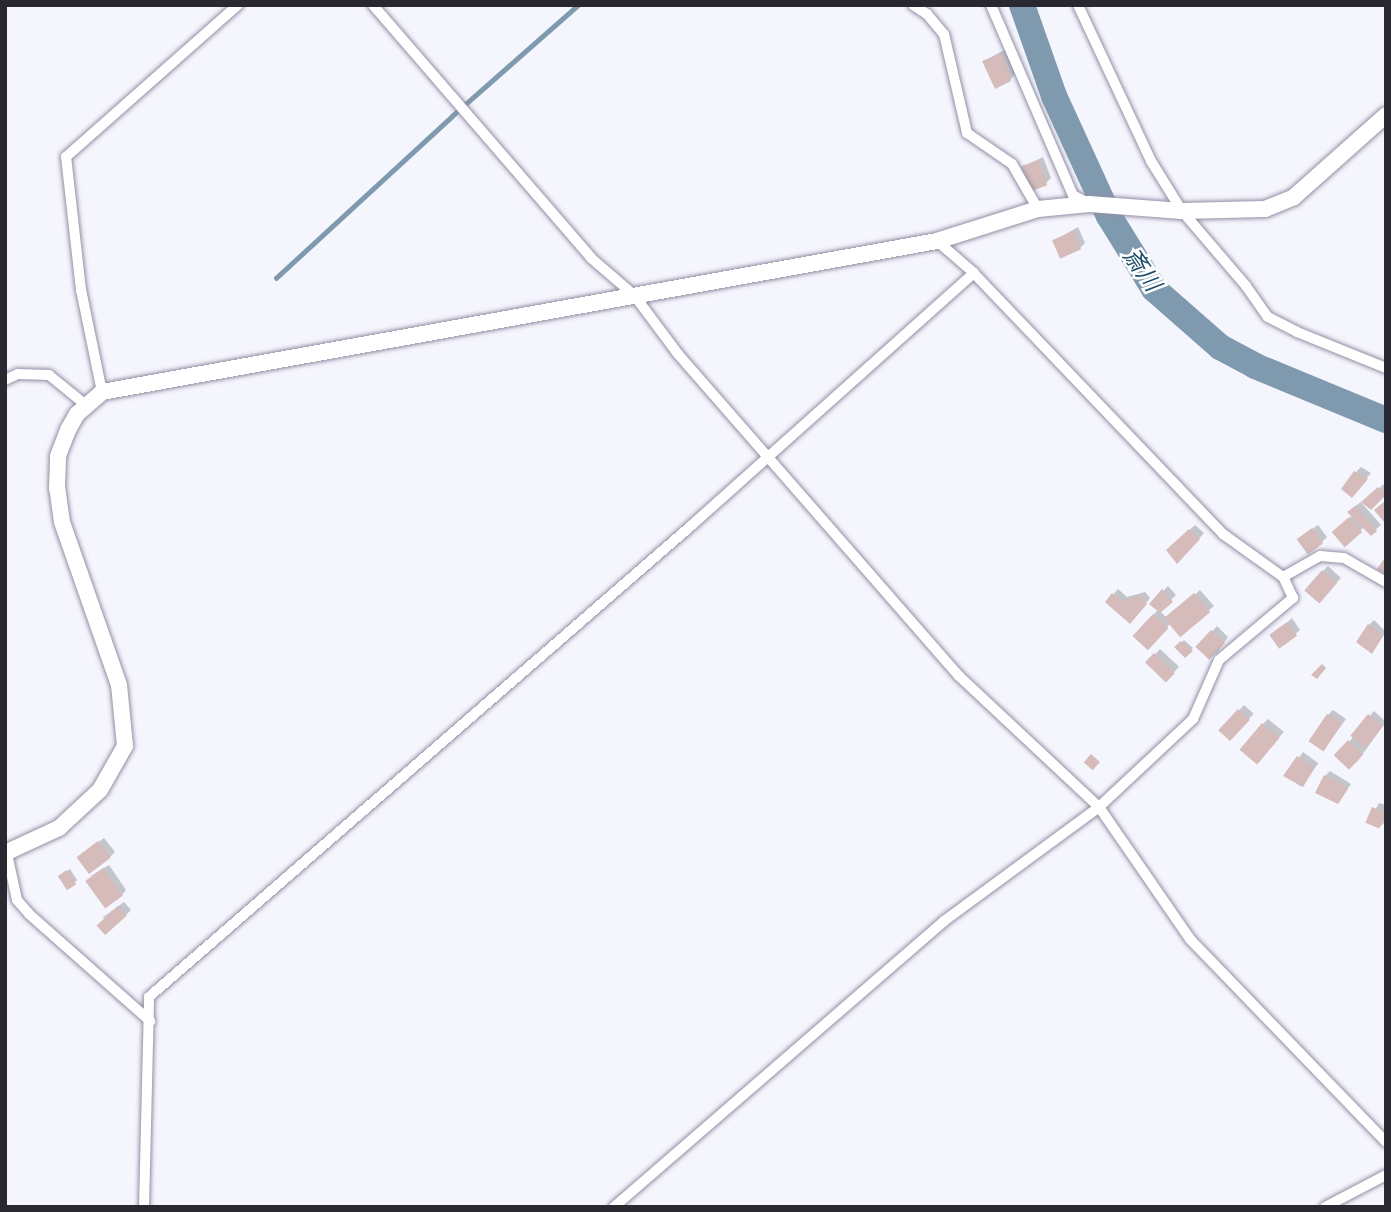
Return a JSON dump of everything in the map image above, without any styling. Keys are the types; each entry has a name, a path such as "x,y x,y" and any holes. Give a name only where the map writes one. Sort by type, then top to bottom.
{"street":[{"path":"102,392 81,290 66,157 237,5"},
{"path":"373,5 591,258 635,295 678,354 958,675 1099,807 1190,939 1386,1142"},
{"path":"913,5 927,14 944,34 967,133 1012,164 1038,209"},
{"path":"991,5 1073,195 1088,204"},
{"path":"1078,5 1151,161 1177,209 1247,286 1268,317 1297,332 1386,368"},
{"path":"150,1021 29,914 17,900 6,851 59,828 100,790 125,746 119,685 62,522 57,488 58,456 77,414 102,392 937,241 1038,209 1088,204 1177,209 1265,209 1294,197 1386,115"},
{"path":"614,1207 944,920 1099,807 1193,719 1219,660 1293,598 1283,576 1223,534 974,273 937,241"},
{"path":"144,1207 149,998 502,691 974,273"},
{"path":"5,380 18,374 49,375 87,406"},
{"path":"1283,576 1320,556 1344,558 1386,582"},
{"path":"1325,1207 1386,1175"}],"building":[{"path":"1002,53 1011,81 995,89 982,61"},
{"path":"1038,160 1047,185 1030,192 1021,166"},
{"path":"1073,231 1081,249 1060,259 1052,240"},
{"path":"1354,471 1368,479 1352,498 1341,489"},
{"path":"1378,487 1386,495 1371,510 1361,502"},
{"path":"1386,500 1386,521 1384,522 1374,510"},
{"path":"1355,506 1377,531 1371,536 1347,512"},
{"path":"1349,517 1362,532 1345,547 1332,532"},
{"path":"1312,528 1323,543 1308,555 1297,539"},
{"path":"1189,529 1200,539 1177,564 1166,550"},
{"path":"1386,556 1386,575 1377,569"},
{"path":"1322,570 1337,583 1319,603 1304,590"},
{"path":"1162,589 1173,602 1160,613 1149,604"},
{"path":"1112,593 1122,601 1139,596 1147,604 1130,624 1105,602"},
{"path":"1194,593 1210,612 1180,637 1164,618"},
{"path":"1153,614 1168,628 1148,650 1133,636"},
{"path":"1287,622 1297,636 1279,649 1269,635"},
{"path":"1368,624 1383,636 1372,654 1356,642"},
{"path":"1211,630 1225,643 1209,660 1195,647"},
{"path":"1181,641 1193,651 1185,658 1174,647"},
{"path":"1154,653 1175,673 1166,682 1145,662"},
{"path":"1322,664 1326,668 1317,679 1311,675"},
{"path":"1238,709 1250,720 1230,741 1218,730"},
{"path":"1327,714 1342,724 1323,751 1309,741"},
{"path":"1368,714 1383,726 1365,748 1350,736"},
{"path":"1262,723 1280,738 1257,765 1240,750"},
{"path":"1348,740 1363,754 1349,770 1334,755"},
{"path":"1091,754 1100,762 1093,770 1084,762"},
{"path":"1297,756 1314,769 1303,787 1283,776"},
{"path":"1324,775 1348,789 1338,804 1315,793"},
{"path":"1372,807 1386,813 1379,829 1365,823"},
{"path":"98,841 111,858 89,874 76,857"},
{"path":"103,868 123,896 105,908 85,881"},
{"path":"67,870 76,884 67,890 58,876"},
{"path":"118,906 127,916 105,935 96,925"}],"waterway":[{"path":"276,278 452,116 578,5"},
{"name":"斎川","path":"1022,5 1054,96 1109,216 1154,289 1220,347 1255,366 1386,420"}]}
